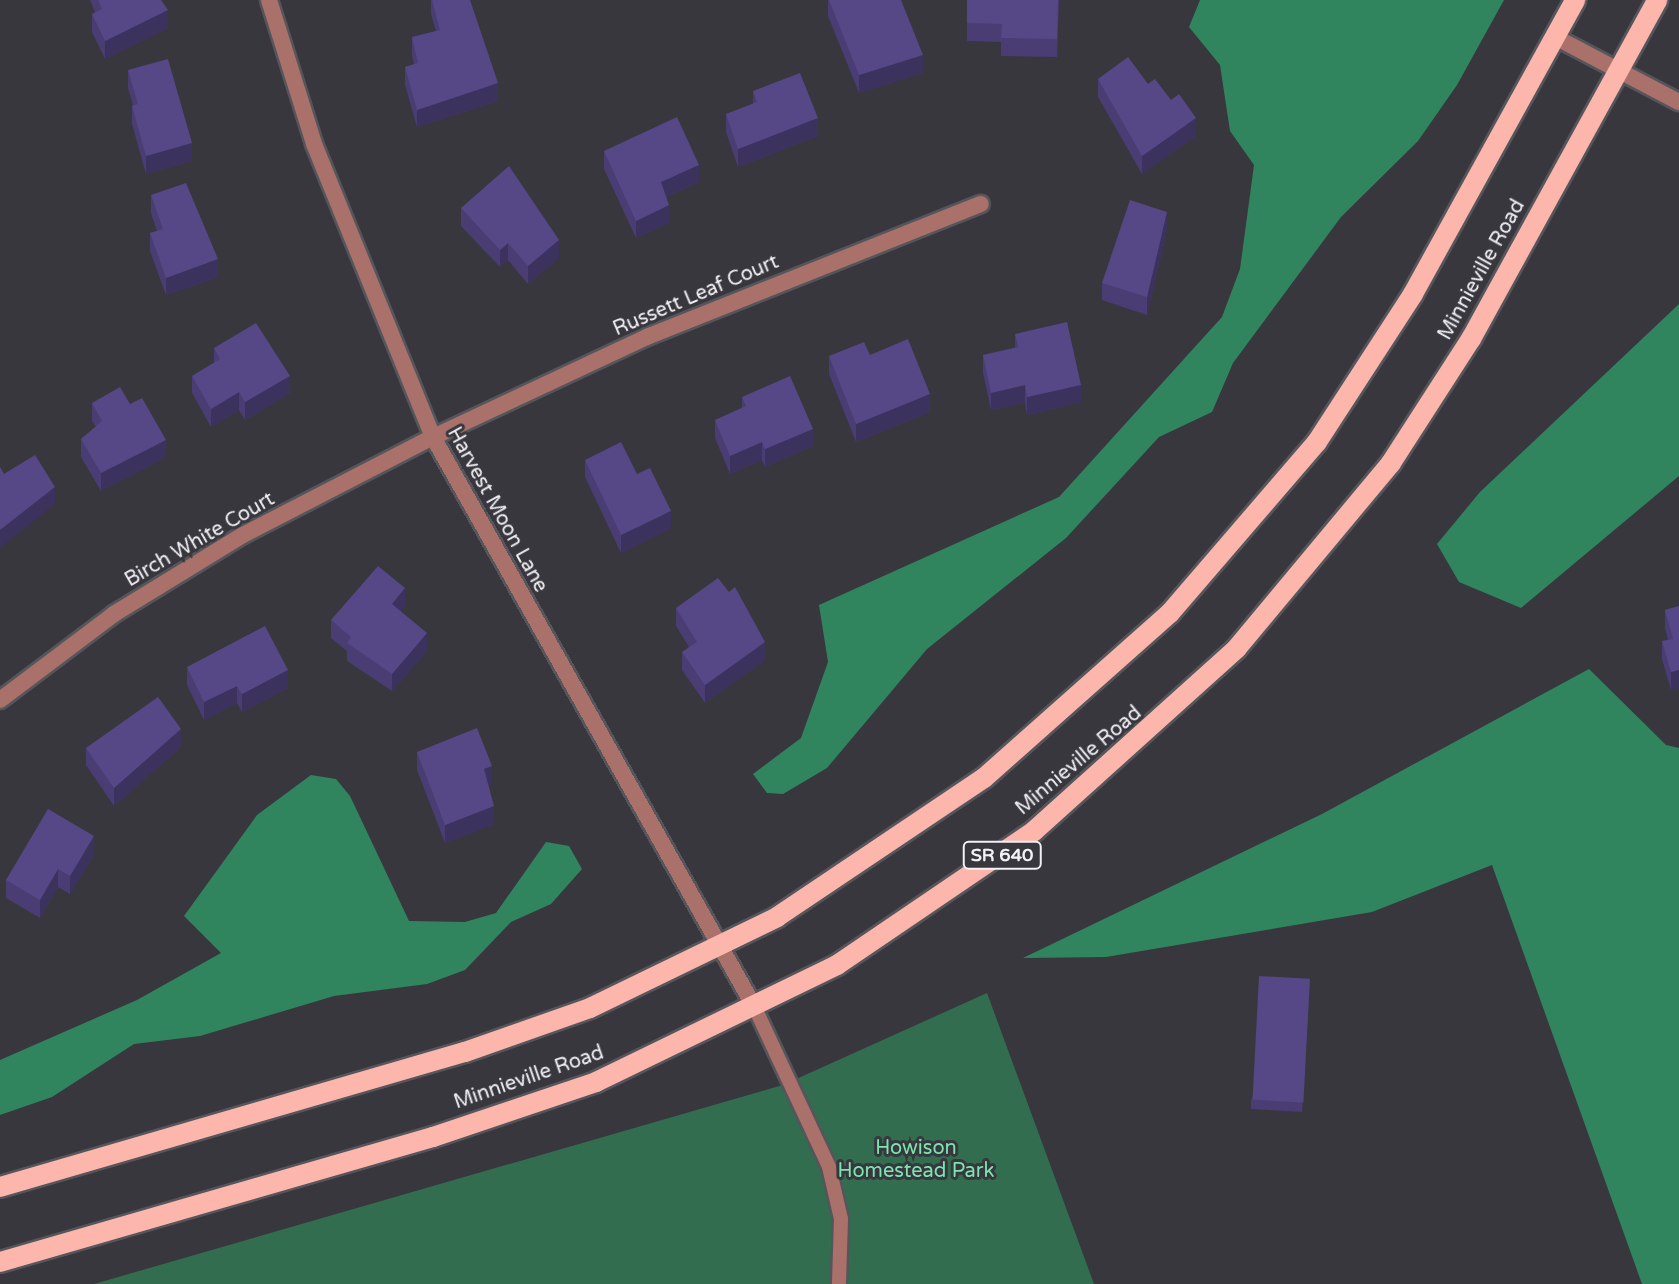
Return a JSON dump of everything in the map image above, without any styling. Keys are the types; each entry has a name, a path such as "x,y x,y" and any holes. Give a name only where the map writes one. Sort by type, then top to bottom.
{"main road":[{"path":"0,1187 502,1040 722,946 877,853 984,778 1090,692 1212,569 1317,442 1379,350 1575,0"},
{"name":"Minnieville Road","path":"0,1262 539,1103 755,1008 864,948 986,867 1090,787 1237,648 1419,422 1657,0"}],"street":[{"name":"Harvest Moon Lane","path":"269,0 319,158 433,437 755,1008"},
{"path":"1555,37 1679,102"},
{"name":"Russett Leaf Court","path":"433,437 649,336 981,204"},
{"name":"Birch White Court","path":"0,700 114,614 243,535 433,437"}],"lane":[{"path":"755,1008 829,1167 841,1219 839,1284"}],"green space":[{"path":"1200,0 1504,0 1457,85 1418,141 1341,217 1233,363 1212,412 1159,437 1066,538 927,649 827,768 783,794 767,793 753,774 801,738 828,662 819,605 1059,497 1222,317 1240,269 1254,165 1230,131 1220,65 1189,27"},
{"path":"1679,304 1679,476 1521,608 1459,582 1437,544 1480,492"},
{"path":"1589,669 1666,745 1679,748 1679,1284 1642,1284 1492,865 1372,912 1106,957 1023,958 1322,814"},
{"path":"311,775 336,779 350,796 409,921 465,922 496,913 546,842 569,846 582,869 551,904 511,922 465,970 427,984 334,996 200,1036 134,1044 52,1097 0,1115 0,1060 137,1000 221,953 184,916 257,815"},
{"name":"Howison Homestead Park","path":"987,993 1094,1284 94,1284 783,1085"}],"building":[{"path":"98,0 161,0 168,10 105,41 92,14 102,9"},
{"path":"432,0 470,0 498,83 417,110 405,67 418,63 412,37 440,30"},
{"path":"829,0 901,0 923,55 859,75"},
{"path":"967,0 1058,0 1057,39 1001,38 1002,24 967,23"},
{"path":"1128,57 1148,84 1155,79 1171,100 1179,94 1196,118 1142,156 1098,79"},
{"path":"168,59 192,143 146,156 132,106 138,104 128,70"},
{"path":"800,73 818,118 738,149 726,114 757,102 753,91"},
{"path":"677,117 699,165 661,182 669,205 636,221 604,151"},
{"path":"509,166 559,240 528,266 508,243 500,250 461,208"},
{"path":"186,183 218,259 166,278 150,233 163,229 151,195"},
{"path":"1130,200 1167,212 1147,297 1102,283"},
{"path":"1067,322 1081,385 1027,397 1025,385 991,393 983,355 1018,347 1015,334"},
{"path":"256,323 290,376 245,402 239,392 211,409 192,376 220,359 214,348"},
{"path":"908,339 930,394 856,424 829,356 864,342 870,355"},
{"path":"790,376 813,429 765,449 762,442 730,456 715,420 746,406 742,397"},
{"path":"120,387 130,404 142,398 166,440 101,473 81,439 102,421 92,403"},
{"path":"621,442 637,474 650,468 671,511 621,535 585,460"},
{"path":"35,455 55,487 0,530 0,467 4,474"},
{"path":"378,566 405,588 392,604 427,633 392,674 347,643 351,637 331,620"},
{"path":"718,578 729,592 735,587 765,642 705,685 682,652 697,642 676,608"},
{"path":"1679,606 1679,670 1671,672 1662,641 1673,639 1665,610"},
{"path":"265,626 288,670 242,694 237,686 204,702 187,667"},
{"path":"158,697 181,729 114,788 86,748"},
{"path":"477,728 492,766 484,769 494,806 445,825 417,752"},
{"path":"48,809 94,836 70,876 58,869 40,900 6,880"},
{"path":"1259,976 1310,979 1303,1102 1253,1100"}]}
